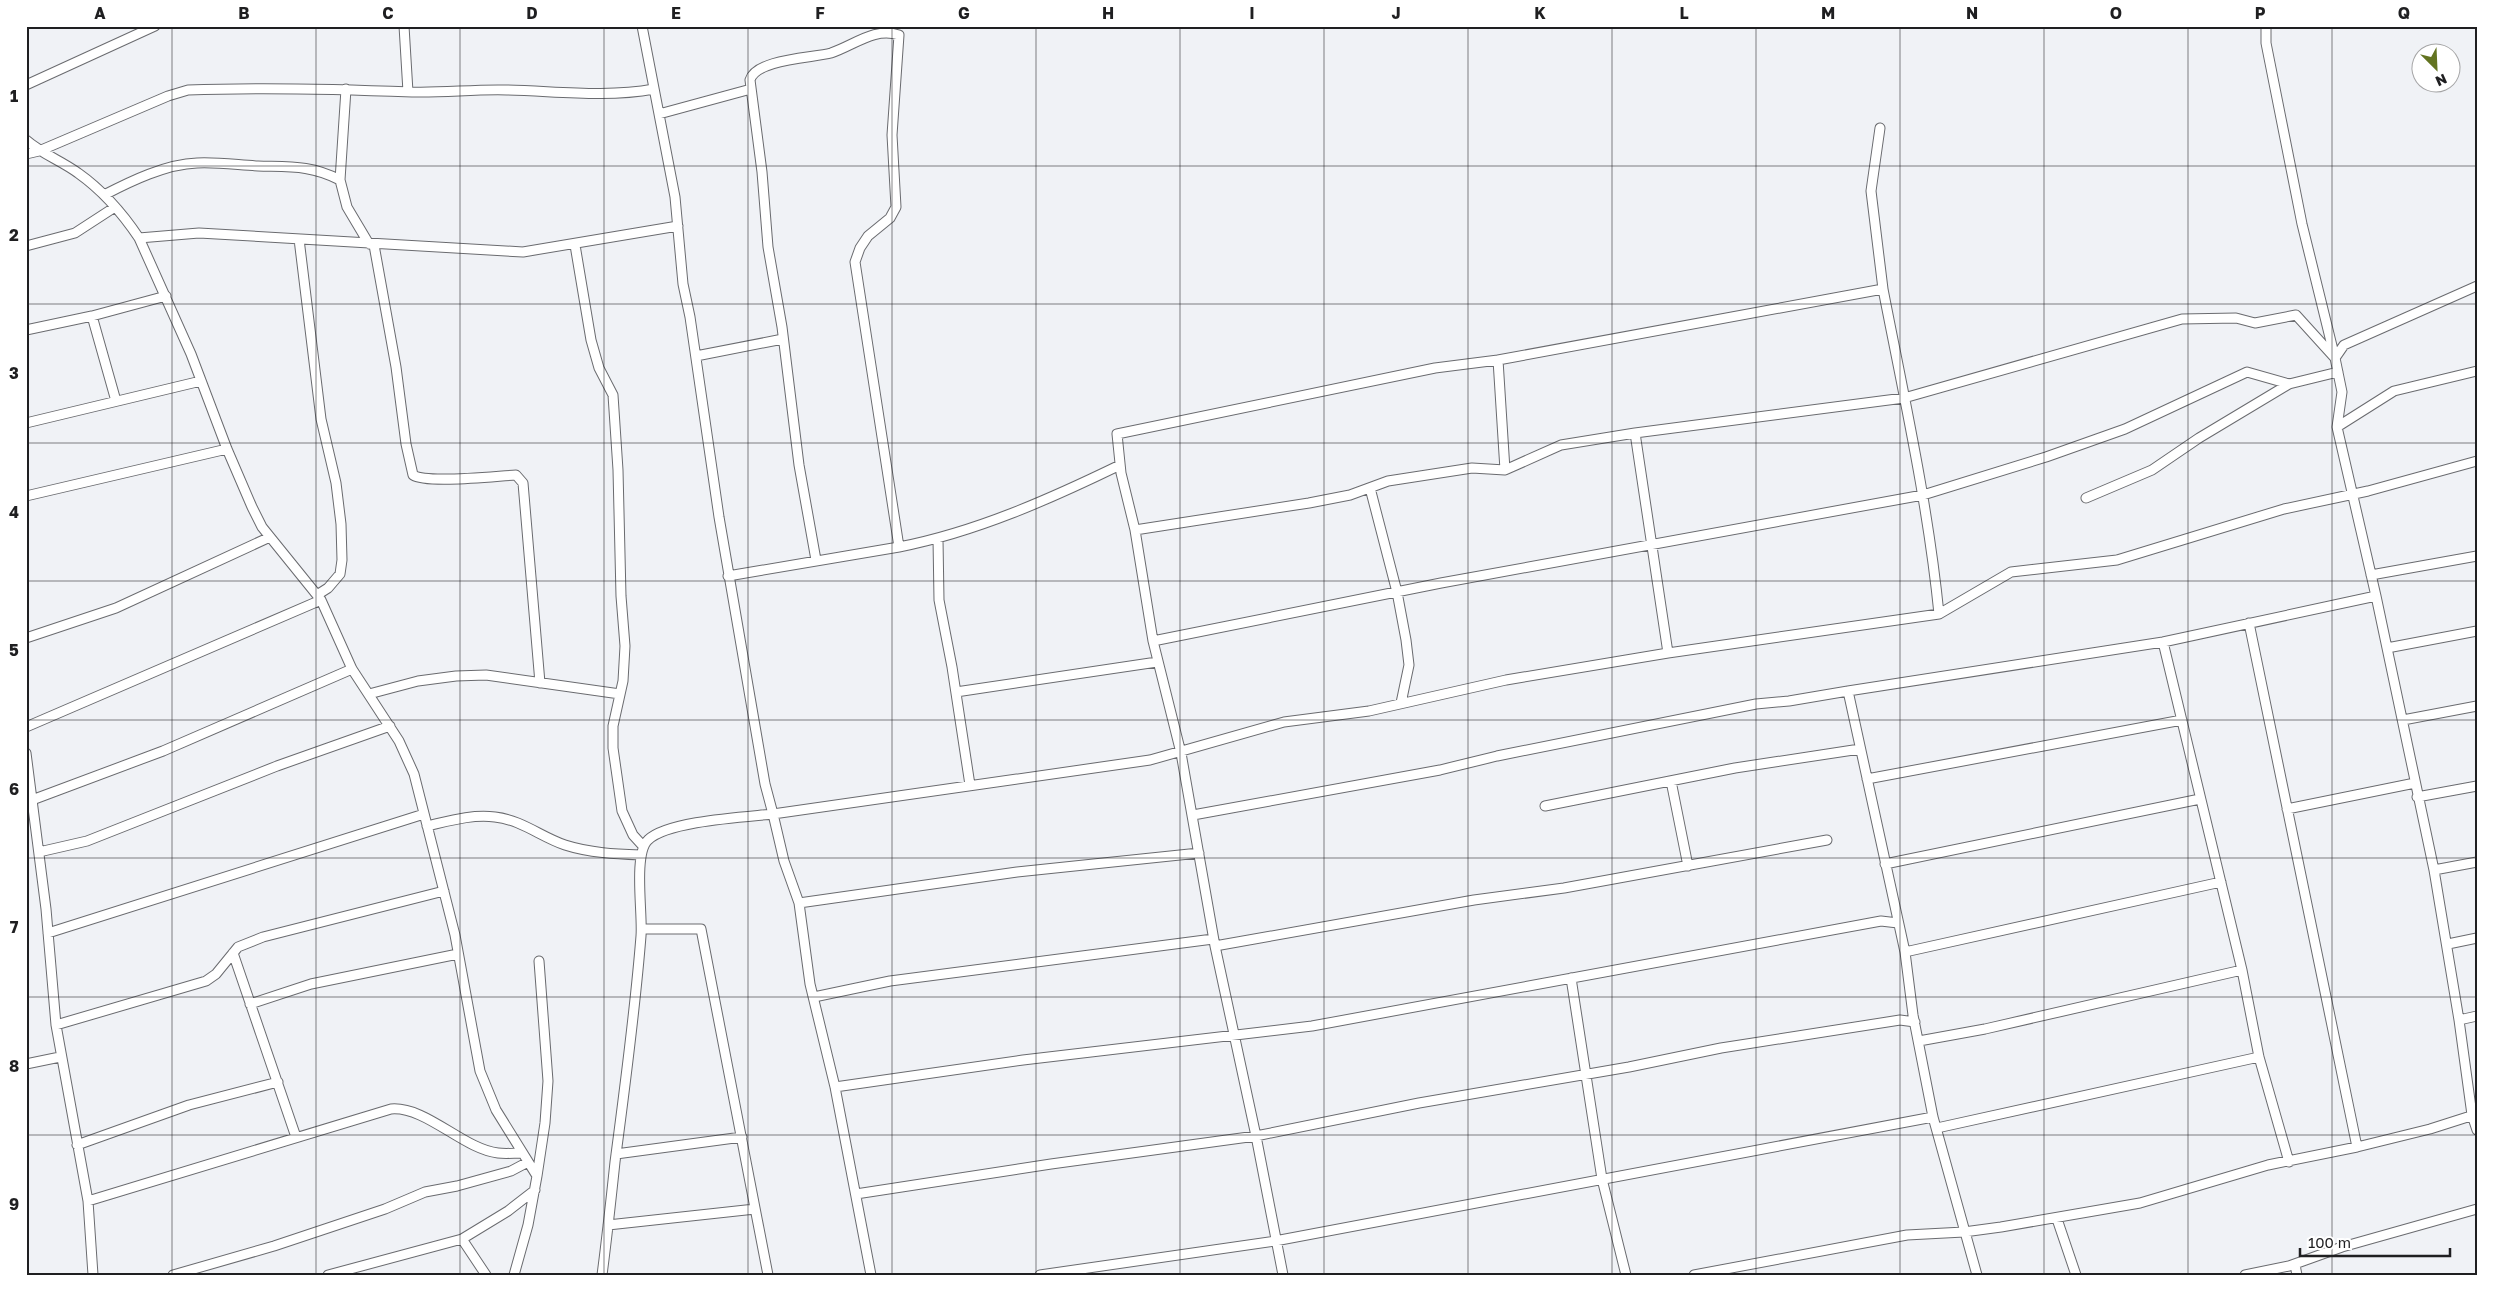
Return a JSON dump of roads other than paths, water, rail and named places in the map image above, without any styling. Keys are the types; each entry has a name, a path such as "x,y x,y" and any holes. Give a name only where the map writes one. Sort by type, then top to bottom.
{"street":[{"path":"26,85 155,26"},
{"path":"404,26 408,92"},
{"path":"642,26 675,197 683,284 696,356 728,576 765,784 784,861 799,903 810,984 834,1087 872,1275"},
{"path":"2266,26 2266,43 2302,224 2342,392 2337,427 2376,596 2403,720 2417,797 2434,870 2448,944 2477,1130"},
{"path":"816,560 798,465 783,339 768,247 751,75 763,68 829,53 872,35 887,31 899,35 892,135 896,207 890,218 868,236 860,248 855,262 899,547"},
{"path":"346,88 340,180 347,207 371,245 396,367 406,444 413,475 418,478 432,479 516,475 523,483 540,683"},
{"path":"26,154 39,151 159,99 188,90 346,88 408,92 506,90 623,94 654,89"},
{"path":"659,114 751,90"},
{"path":"1880,128 1870,191 1883,289 1923,495 1938,614"},
{"path":"26,140 39,151 78,173 104,195 139,238 166,296 252,507 270,537 319,598 352,669 390,726 414,774 444,891 480,1071 488,1094 537,1176"},
{"path":"104,195 122,186 174,167 196,163 292,166 319,170 340,180"},
{"path":"26,246 75,233 115,207"},
{"path":"139,238 199,233 507,252 576,245 678,226"},
{"path":"26,727 319,598 340,574 341,524 336,484 321,419 299,238"},
{"path":"576,245 591,340 600,368 612,395 613,403 618,470 621,596 625,646 620,694 613,726 613,748 622,811 642,851"},
{"path":"2335,358 2344,345 2477,286"},
{"path":"1282,1275 1256,1136 1214,943 1181,753 1157,662 1135,530 1120,465 1117,434 1435,368 1498,360 1883,289"},
{"path":"26,330 92,316 166,296"},
{"path":"1135,530 1309,503 1350,495 1388,481 1472,468 1505,470 1561,445 1635,433 1904,398 2182,319 2236,318 2255,323 2296,315 2335,358"},
{"path":"92,316 116,401"},
{"path":"696,356 783,339"},
{"path":"1498,360 1505,470"},
{"path":"1153,641 1397,592 1923,495 2046,457 2125,429 2247,372 2289,384"},
{"path":"2086,498 2152,470 2198,438 2289,384 2338,372"},
{"path":"2337,427 2394,391 2477,372"},
{"path":"26,423 201,381"},
{"path":"1635,433 1668,653"},
{"path":"26,496 227,449"},
{"path":"602,1275 635,1009 642,929 642,851 649,838 682,826 703,821 773,814 907,796 970,785 1150,760 1181,753 1284,722 1368,711 1506,680 1668,653 1938,614 2011,572 2117,560 2284,509 2353,494 2477,461"},
{"path":"728,576 938,539 1060,494 1120,465"},
{"path":"1370,488 1397,592 1409,665 1401,703"},
{"path":"26,638 102,614 270,537"},
{"path":"938,539 939,600 956,692 970,785"},
{"path":"2371,575 2477,556"},
{"path":"1193,815 1440,770 1498,756 1756,704 1789,701 2163,642 2376,596"},
{"path":"2249,623 2357,1147"},
{"path":"2387,648 2477,631"},
{"path":"2163,642 2242,970 2259,1057 2289,1162"},
{"path":"956,692 1157,662"},
{"path":"32,800 163,751 352,669"},
{"path":"369,694 418,681 456,676 486,675 620,694"},
{"path":"1848,691 1905,952 1914,1022 1933,1117 1977,1275"},
{"path":"2403,720 2477,706"},
{"path":"1867,779 2182,720"},
{"path":"39,852 87,841 224,789 277,766 390,726"},
{"path":"1545,806 1735,768 1860,749"},
{"path":"26,752 48,933 56,1026 60,1057 88,1201 93,1275"},
{"path":"1671,780 1688,866"},
{"path":"2287,809 2415,782"},
{"path":"2417,797 2477,786"},
{"path":"1885,864 2200,799"},
{"path":"48,933 424,814"},
{"path":"427,826 470,817 494,816 513,820 571,846 611,854 642,851"},
{"path":"814,997 890,981 1214,943 1474,900 1564,888 1827,840"},
{"path":"799,903 1017,872 1199,853"},
{"path":"2434,870 2477,862"},
{"path":"1905,952 2221,882"},
{"path":"56,1026 206,981 216,974 238,947 263,937 444,891"},
{"path":"834,1087 1023,1060 1312,1026 1881,921 1898,923"},
{"path":"642,929 700,929 768,1275"},
{"path":"2448,944 2477,938"},
{"path":"233,953 296,1137"},
{"path":"250,1004 311,984 381,968 458,954"},
{"path":"514,1275 535,1190 545,1123 548,1081 539,961"},
{"path":"1919,1041 1985,1029 2242,970"},
{"path":"1572,978 1602,1179 1626,1275"},
{"path":"2460,1020 2477,1016"},
{"path":"856,1194 1051,1164 1256,1136 1587,1073 1629,1067 1721,1048 1900,1020 1914,1022"},
{"path":"26,1064 60,1057"},
{"path":"1937,1128 2259,1057"},
{"path":"77,1145 190,1105 278,1082"},
{"path":"88,1201 296,1137 401,1108 487,1150 498,1153 522,1153"},
{"path":"1694,1275 1907,1235 1964,1232 2057,1219 2140,1204 2268,1165 2357,1147 2430,1129 2474,1114"},
{"path":"1040,1275 1275,1241 1933,1117"},
{"path":"616,1154 742,1137"},
{"path":"173,1275 274,1246 385,1209 425,1192 458,1186 511,1171 528,1162"},
{"path":"328,1275 462,1239 508,1210 535,1190"},
{"path":"608,1225 755,1209"},
{"path":"2245,1275 2295,1264 2342,1246 2477,1209"},
{"path":"2057,1219 2076,1275"},
{"path":"462,1239 486,1275"},
{"path":"2295,1264 2297,1275"}]}
